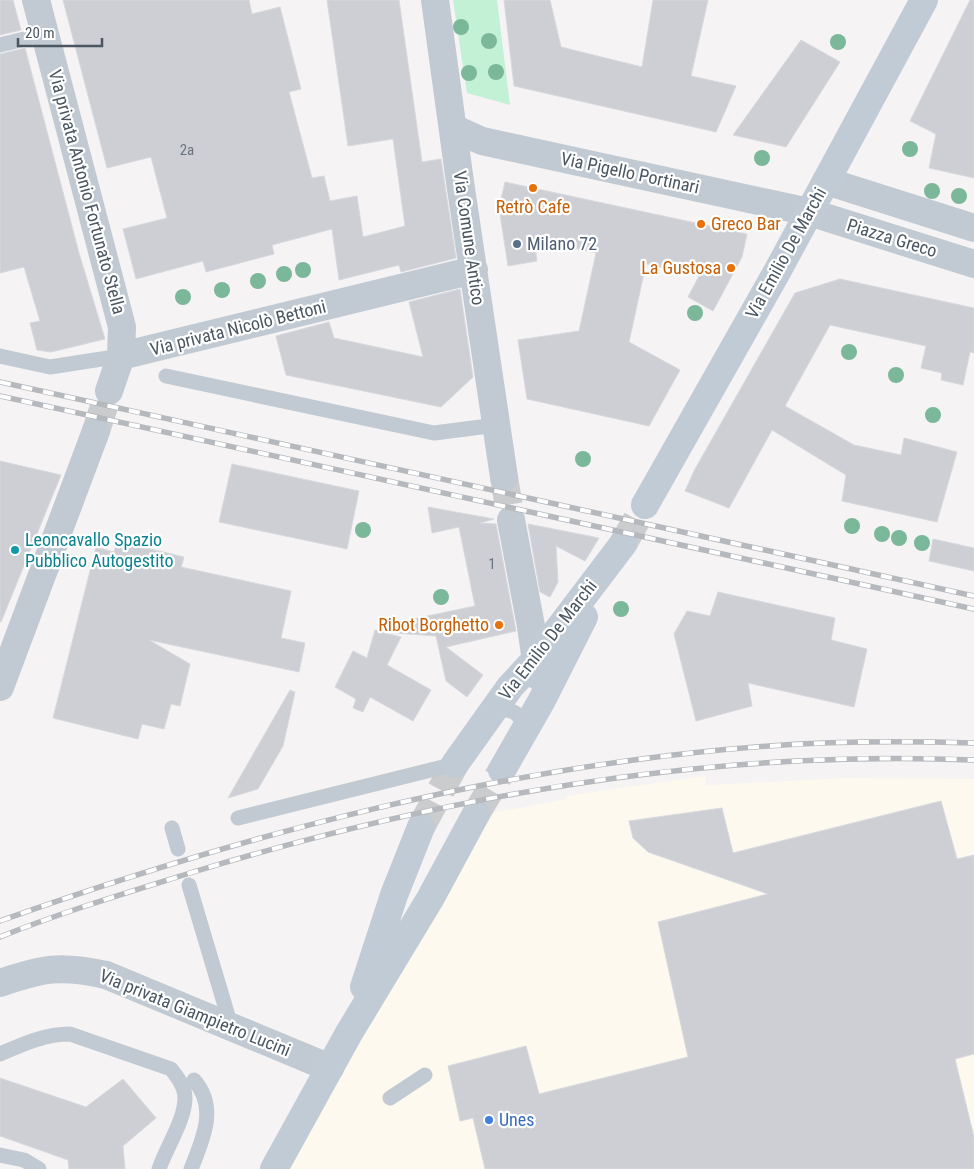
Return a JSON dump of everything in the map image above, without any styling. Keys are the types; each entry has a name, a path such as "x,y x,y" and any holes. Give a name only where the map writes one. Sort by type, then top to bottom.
{"street":[{"name":"Via privata Antonio Fortunato Stella","path":"36,0 122,327 121,356 109,391"},
{"name":"Via Comune Antico","path":"436,0 504,476"},
{"name":"Via Emilio De Marchi","path":"645,505 809,212 924,0"},
{"name":"Via Pigello Portinari","path":"453,128 482,141 809,212"},
{"name":"Piazza Greco","path":"826,181 974,228"},
{"name":"Piazza Greco","path":"809,212 974,264"},
{"name":"Via privata Nicolò Bettoni","path":"121,356 474,270"},
{"path":"0,686 96,431"},
{"path":"511,520 531,626 542,700"},
{"name":"Via Emilio De Marchi","path":"455,764 510,688 535,660 623,544 596,592 542,700 502,770"},
{"path":"274,1169 348,1033 430,899 476,814"},
{"path":"348,1033 394,895 421,826"},
{"name":"Via privata Giampietro Lucini","path":"0,983 32,972 52,969 78,969 106,975 330,1068"}],"lane":[{"path":"0,45 45,34"},
{"name":"Via privata Nicolò Bettoni","path":"0,356 50,367 121,356"},
{"path":"166,376 434,433 497,425"},
{"path":"494,709 509,709 515,712 523,723 524,731"},
{"name":"Via Emilio De Marchi","path":"238,818 455,764"},
{"path":"172,828 178,849"},
{"path":"189,886 230,1026"},
{"path":"0,1054 42,1037 70,1034 171,1070 180,1081 185,1097 182,1115 159,1169"},
{"path":"390,1098 425,1075"},
{"path":"191,1169 204,1132 207,1117 207,1103 203,1090 194,1080"},
{"path":"0,1155 24,1160 39,1169"}],"shaded area":[{"path":"705,776 706,785 845,778 974,779 974,1169 282,1169 481,815 566,799 566,796"}],"green space":[{"path":"453,0 497,0 510,105 467,93"}],"building":[{"path":"0,0 13,0 21,30 0,35"},
{"path":"63,0 249,0 252,14 280,7 301,89 289,92 312,178 324,176 330,201 357,196 363,237 405,226 393,139 348,146 327,0 399,0 422,162 441,159 456,258 401,272 399,265 339,280 332,229 272,245 274,254 206,272 203,261 136,279 123,229 167,218 151,157 107,168"},
{"path":"504,0 550,0 561,47 642,67 653,0 708,0 691,76 736,86 716,132 514,86"},
{"path":"970,0 974,0 974,178 929,168 936,134 910,121"},
{"path":"801,40 840,62 786,147 733,135"},
{"path":"25,48 79,253 105,339 51,352 37,350 30,323 40,321 24,267 0,273 0,54"},
{"path":"505,182 747,234 742,257 713,311 688,297 699,276 646,264 629,342 680,370 649,426 527,399 518,340 579,331 596,253 534,239 537,261 508,266 499,208"},
{"path":"840,279 974,308 974,353 970,352 963,385 941,380 942,373 921,368 926,346 830,325 785,406 854,445 901,455 904,438 957,452 937,522 842,501 846,475 772,430 729,508 685,491 695,469 795,293"},
{"path":"460,289 473,377 441,407 286,375 276,336 329,322 334,338 423,357 409,302"},
{"name":"Leoncavallo Spazio Pubblico Autogestito","path":"0,461 61,475 1,622 0,622"},
{"path":"232,464 359,491 347,549 219,522"},
{"path":"428,507 494,519 480,523 496,524 516,631 446,647 483,675 467,697 446,681 436,636 381,632 401,637 387,665 431,690 413,721 370,697 363,712 353,708 356,699 335,687 353,651 367,658 375,630 380,631 380,626 475,606 459,527 432,533"},
{"path":"528,524 599,538 585,561 556,546 558,582 550,597 540,592"},
{"path":"933,539 974,548 974,571 929,561"},
{"path":"117,541 184,557 181,567 291,591 281,638 305,643 299,672 149,640 190,664 180,706 171,704 164,729 142,724 138,739 53,718 96,547 114,552"},
{"path":"718,592 835,618 831,640 867,649 854,707 748,683 752,706 696,721 674,634 687,611 710,616"},
{"path":"290,690 295,692 283,746 258,789 228,798"},
{"path":"941,801 957,859 974,855 974,1054 955,1059 974,1137 974,1169 485,1169 473,1118 460,1121 448,1066 526,1046 539,1094 688,1057 658,922 768,894 648,852 633,838 629,821 722,808 733,853"},
{"path":"0,1078 86,1107 123,1079 156,1118 123,1146 125,1169 69,1169 68,1160 0,1136"}],"tunnel":[{"path":"96,431 109,391"},
{"path":"504,477 511,520"},
{"path":"623,544 645,505"},
{"path":"421,827 455,764"},
{"path":"476,814 502,770"}],"railway":[{"path":"0,382 974,596"},
{"path":"0,396 974,609"},
{"path":"0,921 188,859 283,832 475,787 573,769 671,755 769,746 871,742 974,743"},
{"path":"0,937 118,895 285,846 382,821 479,801 577,784 676,771 775,762 874,759 974,760"}],"place":[{"name":"Retrò Cafe","path":"533,188"},
{"name":"Greco Bar","path":"701,224"},
{"name":"Milano 72","path":"517,244"},
{"name":"La Gustosa","path":"731,268"},
{"name":"Leoncavallo Spazio Pubblico Autogestito","path":"15,550"},
{"name":"Ribot Borghetto","path":"499,625"},
{"name":"Unes","path":"489,1120"}]}
